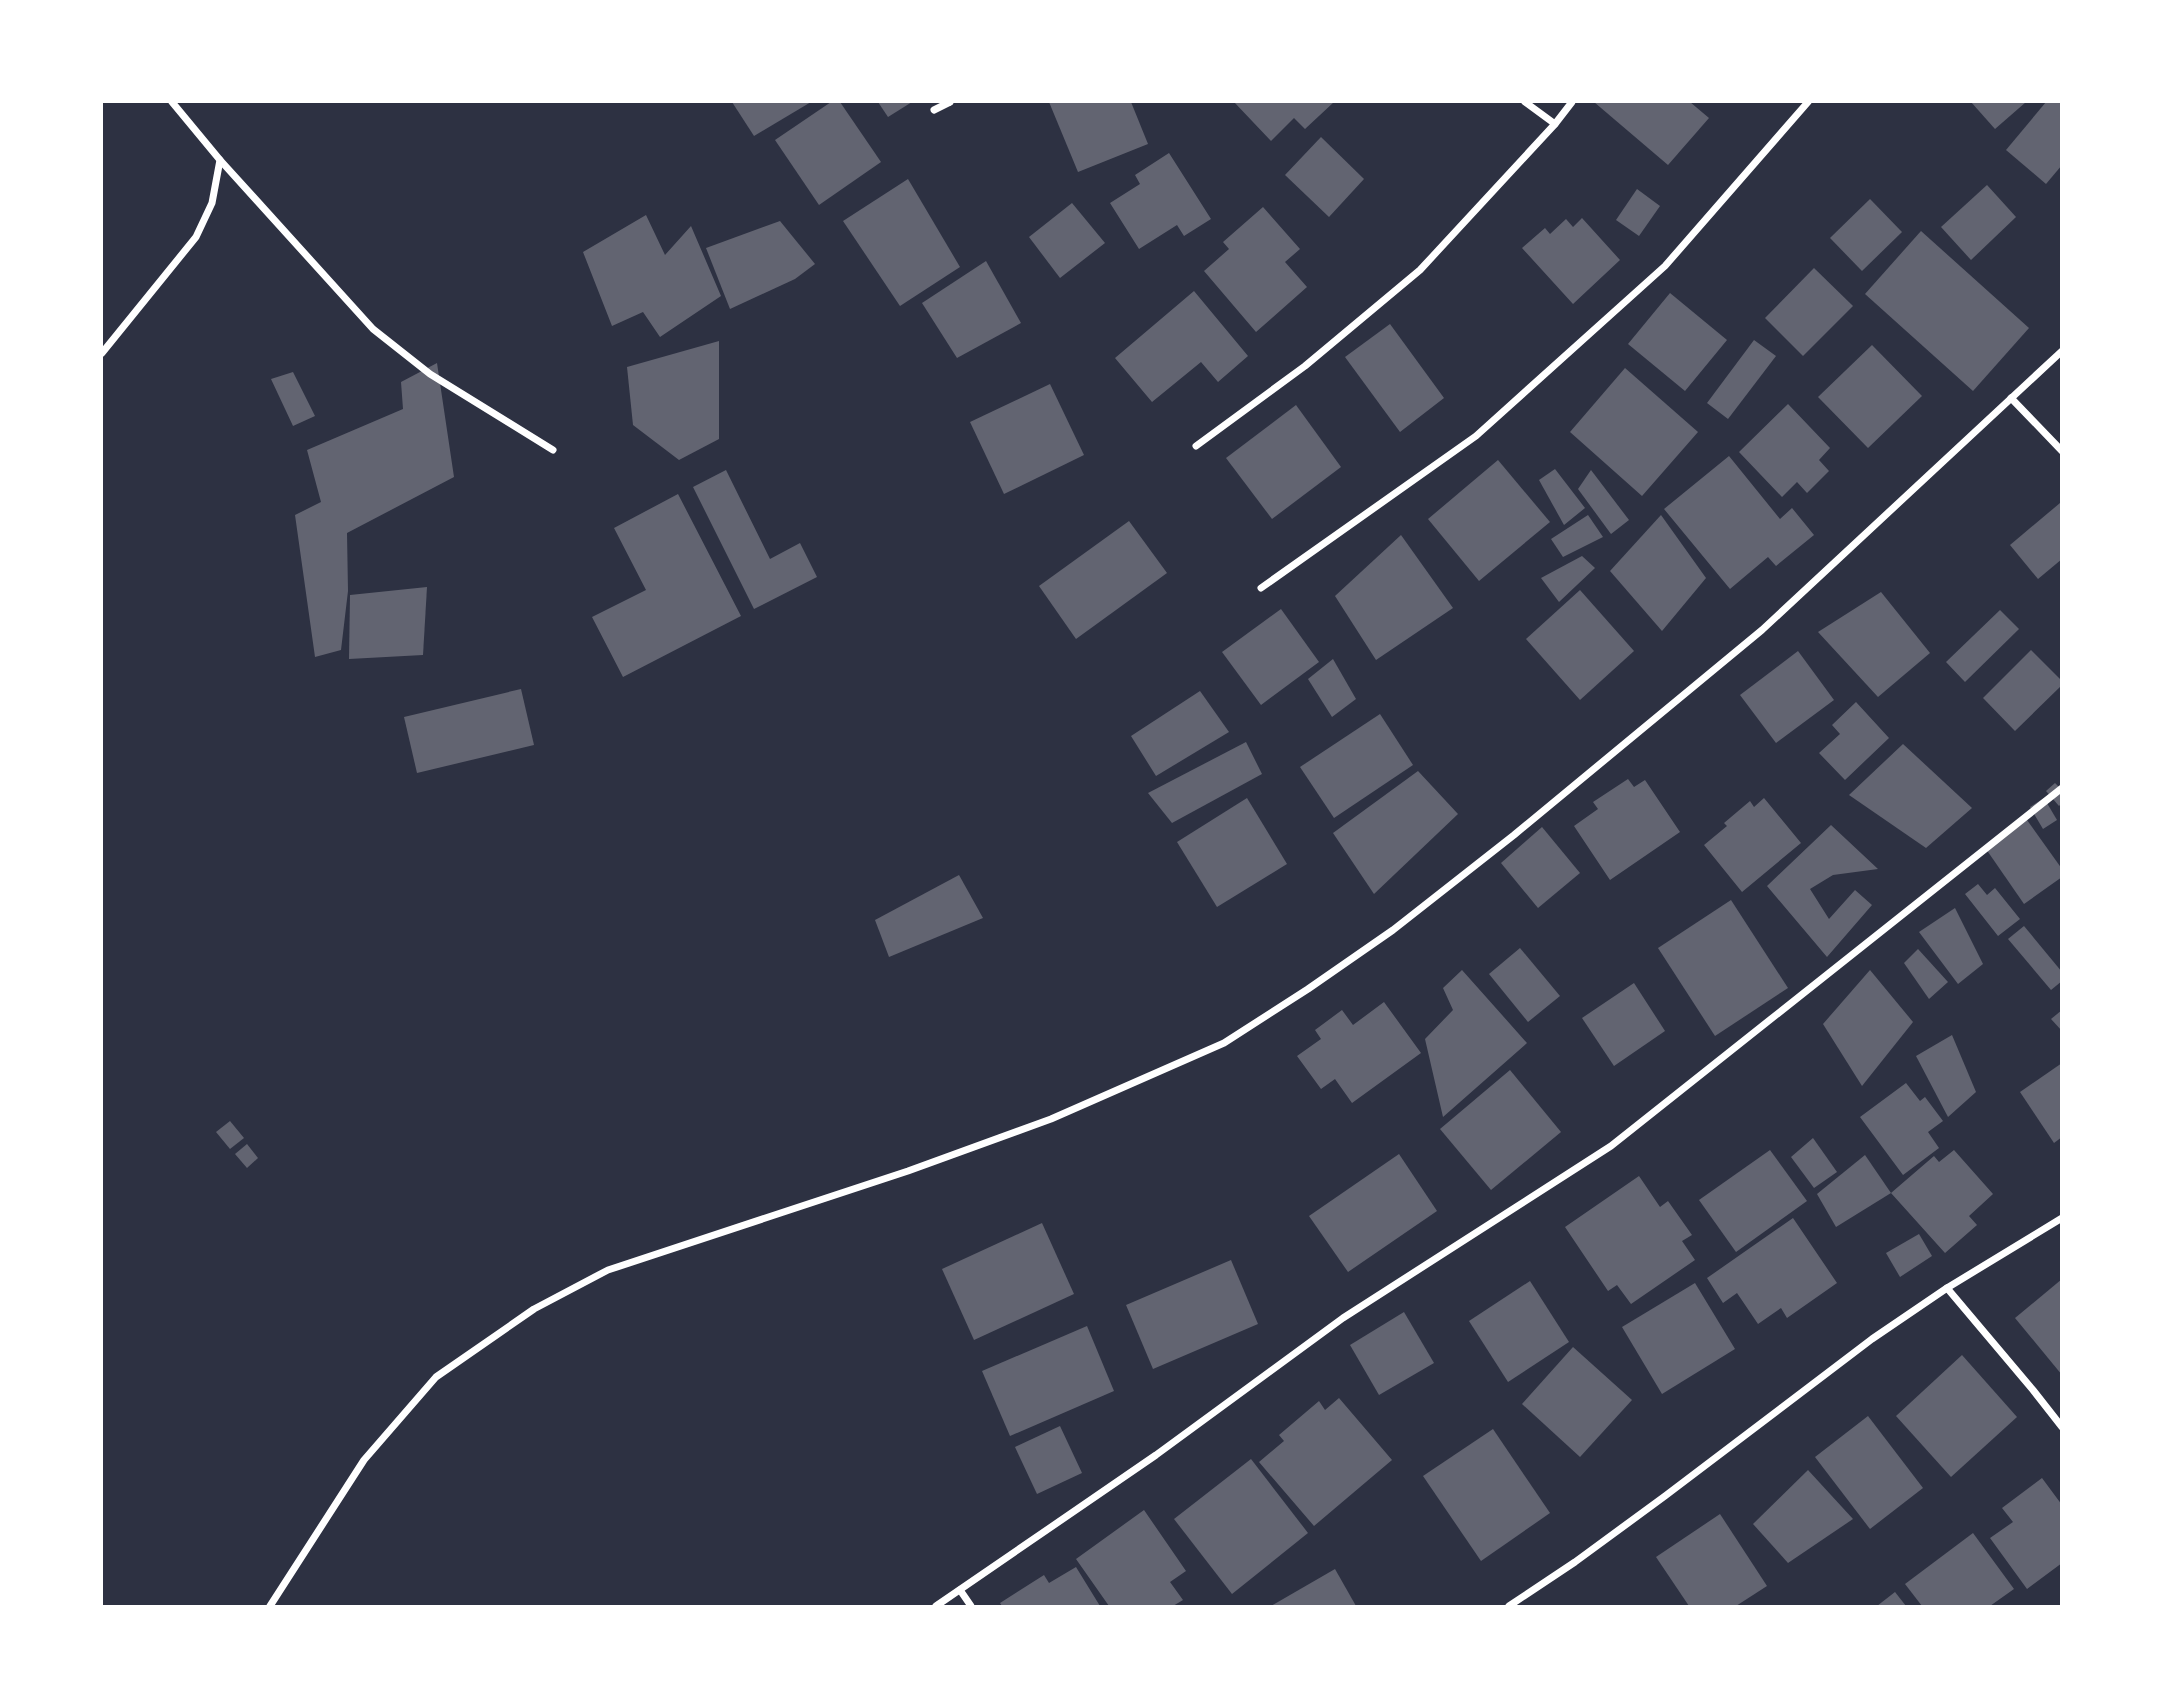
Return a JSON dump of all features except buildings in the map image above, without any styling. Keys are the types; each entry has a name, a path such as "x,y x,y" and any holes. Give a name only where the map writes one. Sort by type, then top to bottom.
{"street":[{"path":"172,102 220,160 373,329 430,374 553,450"},
{"path":"934,110 950,102"},
{"path":"1525,102 1555,124"},
{"path":"1196,446 1305,366 1420,270 1555,124 1572,102"},
{"path":"1261,588 1475,436 1665,266 1808,102"},
{"path":"102,353 196,237 212,203 220,160"},
{"path":"270,1606 364,1460 436,1377 534,1310 608,1270 921,1167 1051,1119 1224,1043 1392,930 1514,835 1762,630 2062,351"},
{"path":"2011,398 2062,452"},
{"path":"936,1606 1156,1455 1343,1318 1611,1146 2062,789"},
{"path":"1509,1606 1587,1553 1872,1339 1947,1288 2062,1218"},
{"path":"1947,1288 2062,1427"},
{"path":"960,1590 971,1606"}]}
